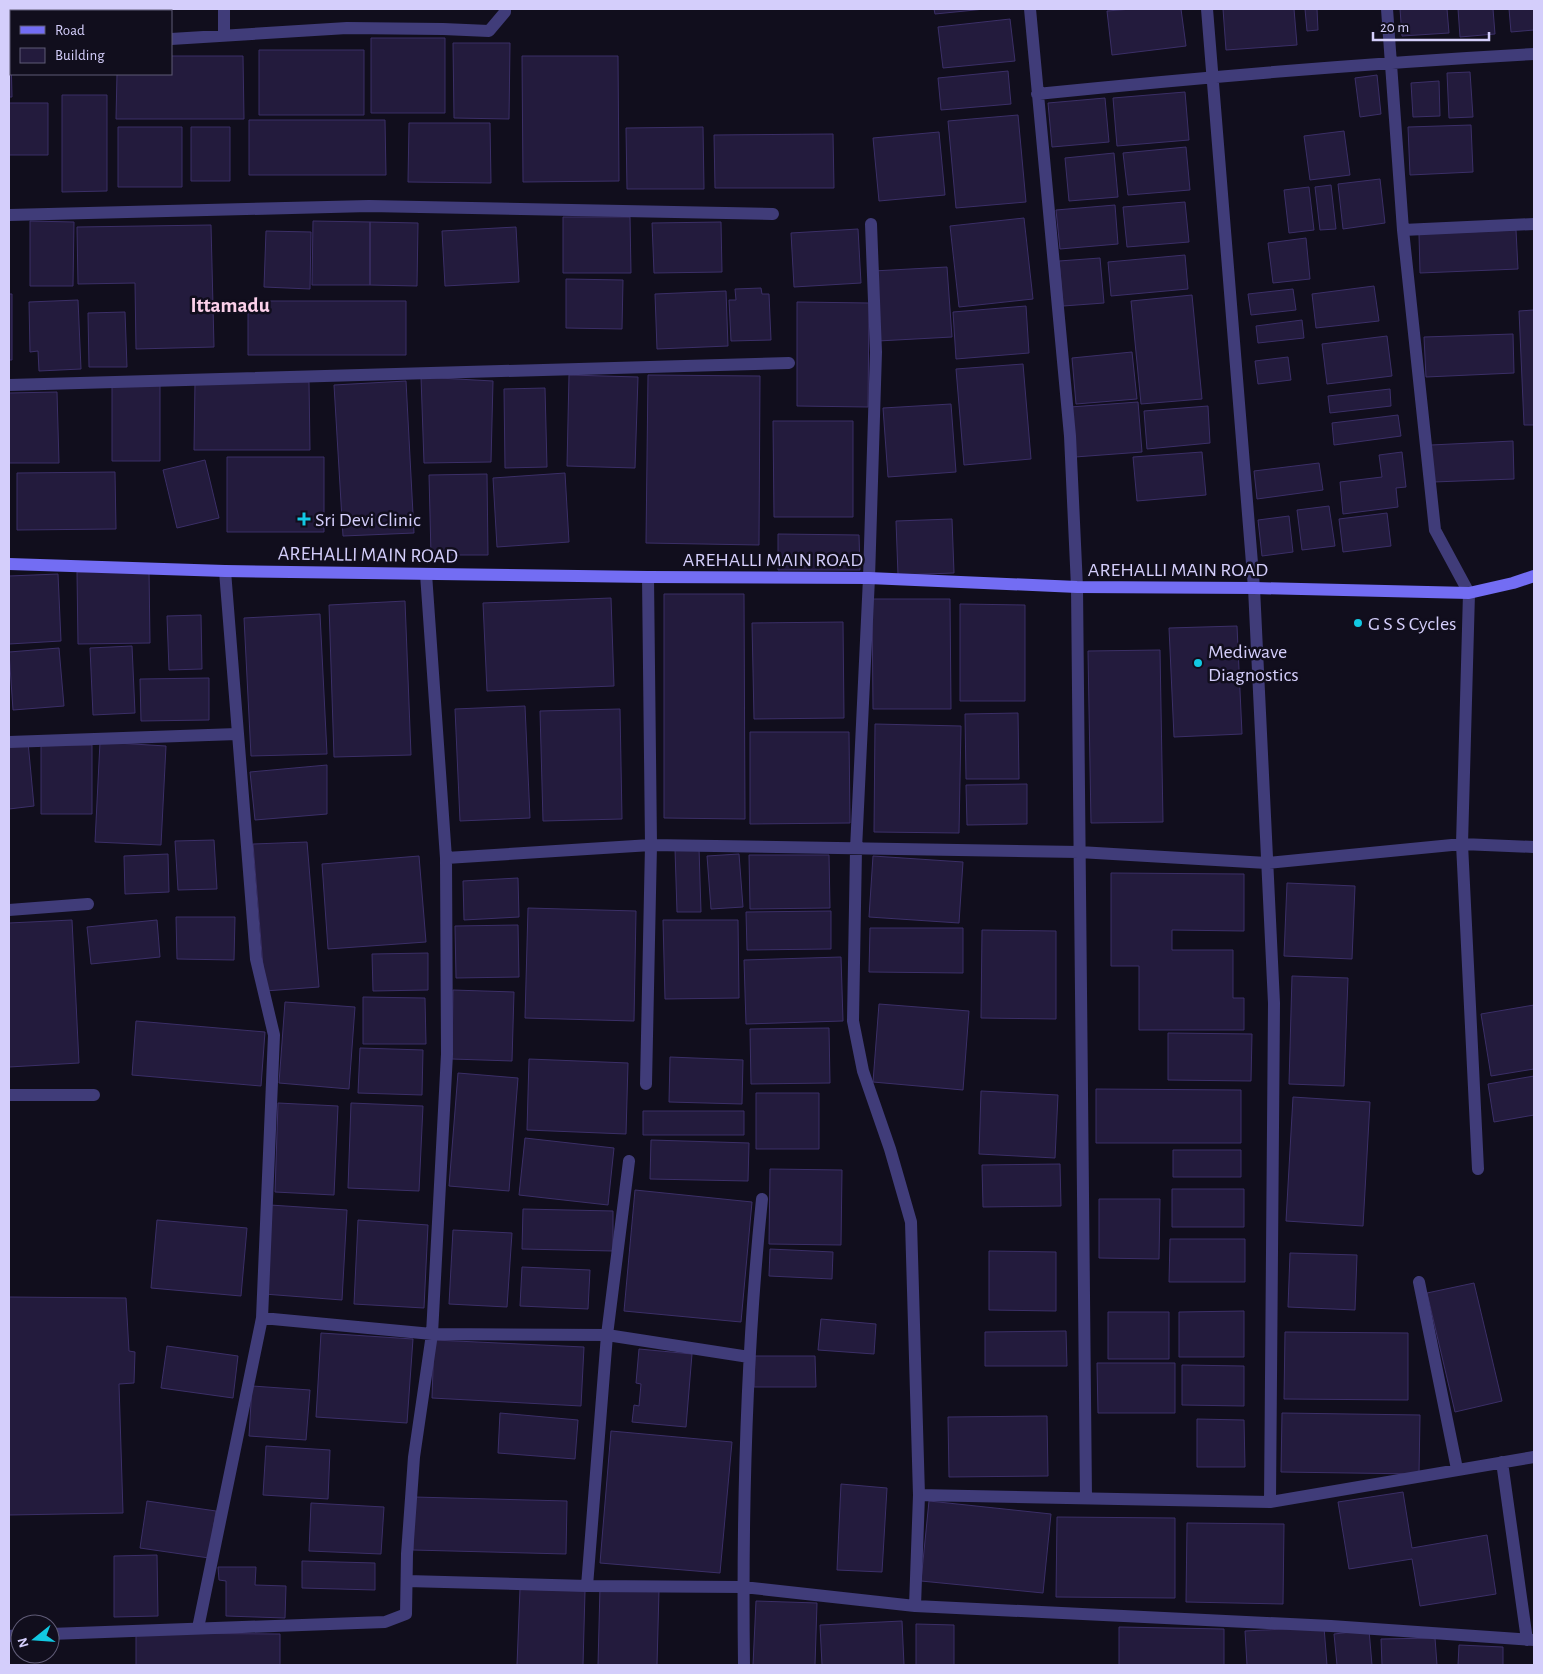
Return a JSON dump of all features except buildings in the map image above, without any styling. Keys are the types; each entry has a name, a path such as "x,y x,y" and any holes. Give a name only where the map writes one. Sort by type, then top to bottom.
{"street":[{"path":"224,9 224,36"},
{"path":"172,39 347,28 489,31 505,12 505,9"},
{"path":"1030,9 1070,436 1077,587 1086,1498"},
{"path":"1207,9 1254,588 1274,1003 1270,1502"},
{"path":"1387,9 1403,230 1435,530 1469,593 1462,844 1478,1169"},
{"path":"1037,94 1391,62 1534,54"},
{"path":"9,215 369,206 773,214"},
{"path":"871,224 876,352 869,578 856,849 853,1021 863,1072 890,1149 911,1222 919,1495 915,1606"},
{"path":"1403,230 1534,224"},
{"path":"9,385 789,363"},
{"name":"AREHALLI MAIN ROAD","path":"9,564 224,571 869,578 1077,587 1254,588 1469,593 1534,576"},
{"path":"198,1628 262,1318 274,1035 256,959 224,571"},
{"path":"60,1634 386,1622 406,1614 414,1457 432,1334 447,1054 446,858 426,574"},
{"path":"646,1084 651,845 648,577"},
{"path":"9,742 237,734"},
{"path":"446,858 651,845 1079,852 1267,863 1462,844 1534,847"},
{"path":"9,910 88,904"},
{"path":"9,1095 94,1095"},
{"path":"587,1586 607,1335 629,1161"},
{"path":"744,1665 748,1356 762,1199"},
{"path":"1419,1282 1457,1470"},
{"path":"262,1318 432,1334 607,1335 748,1356"},
{"path":"919,1495 1270,1502 1534,1456"},
{"path":"407,1581 587,1586 744,1587 915,1606 1331,1626 1531,1640 1502,1462"}],"place":[{"name":"Sri Devi Clinic","path":"304,519"},
{"name":"G S S Cycles","path":"1358,623"},
{"name":"Mediwave Diagnostics","path":"1198,663"}],"district":[{"name":"Ittamadu","path":"230,305"}]}
